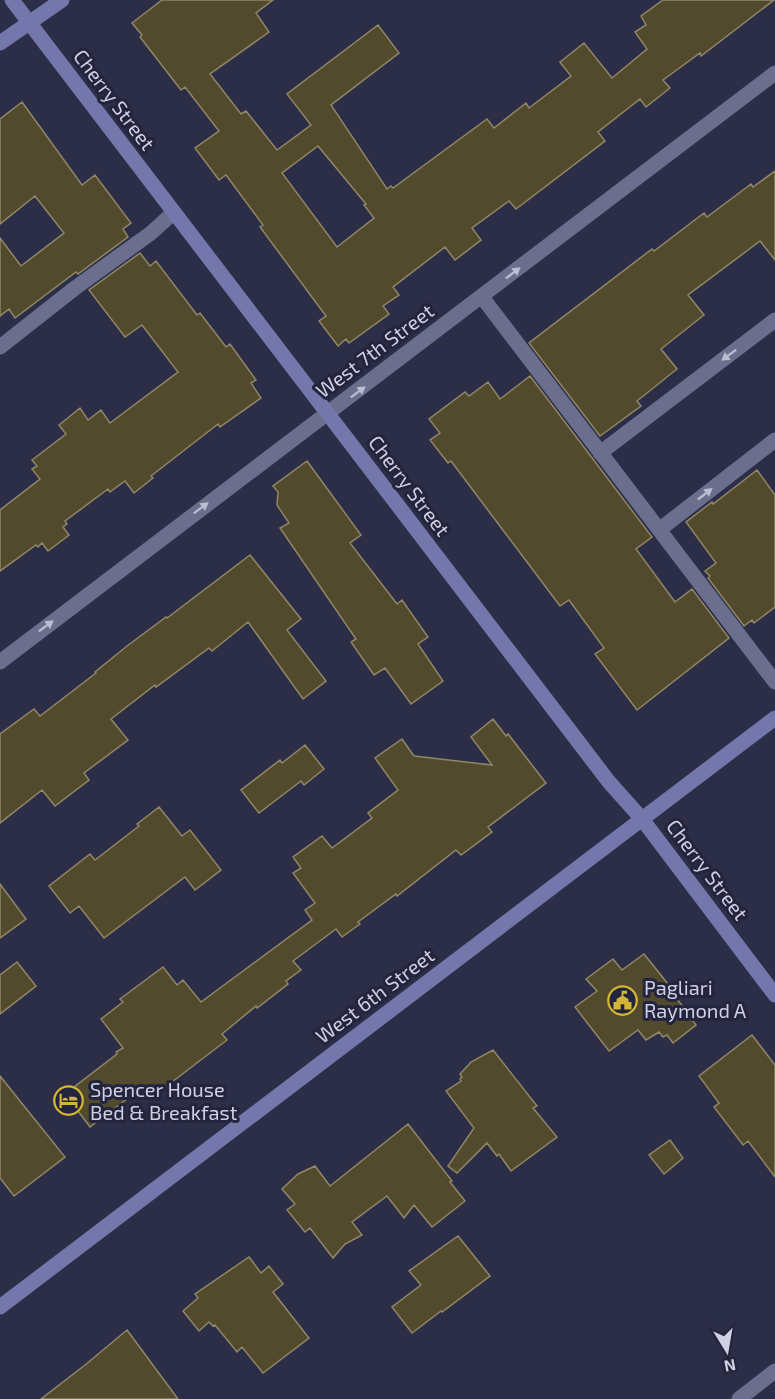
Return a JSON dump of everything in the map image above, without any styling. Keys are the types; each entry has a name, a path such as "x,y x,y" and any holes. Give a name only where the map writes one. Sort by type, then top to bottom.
{"street":[{"name":"Cherry Street","path":"12,0 609,782 642,819 775,995"},
{"path":"0,44 62,0"},
{"name":"West 7th Street","path":"0,662 775,73"},
{"path":"0,347 151,233 173,213"},
{"path":"482,297 775,682"},
{"path":"600,453 775,320"},
{"path":"659,530 775,440"},
{"name":"West 6th Street","path":"0,1307 775,718"},
{"path":"739,1399 775,1371"}],"building":[{"path":"162,0 273,0 256,13 269,32 210,74 241,114 246,111 277,150 311,125 287,94 378,25 399,53 331,105 387,189 391,186 393,188 487,119 494,128 526,103 529,108 571,76 560,62 584,43 612,78 647,49 635,32 646,25 641,16 663,0 774,0 701,56 700,53 663,80 670,88 646,107 640,99 598,132 605,141 516,209 509,201 472,228 481,240 455,260 445,247 393,287 399,295 383,306 389,314 349,343 346,339 338,346 319,321 326,316 260,227 263,225 226,175 219,180 195,148 219,131 185,87 181,90 140,37 142,35 132,23","holes":["318,146 366,204 364,205 374,218 337,247 282,173"]},
{"path":"22,102 82,185 95,175 131,223 123,229 128,237 78,274 76,272 15,318 9,309 0,316 0,238 21,266 64,233 35,196 0,224 0,119"},
{"path":"775,171 775,260 760,241 688,295 704,315 661,349 677,369 637,401 641,406 600,436 529,343 652,249 654,251 704,213 707,217 751,184 753,187"},
{"path":"140,253 150,266 156,261 197,315 200,313 226,347 230,344 256,380 251,383 261,398 220,427 218,424 151,476 153,478 134,493 125,481 110,492 108,489 65,521 67,524 63,527 69,535 48,551 42,543 38,547 36,545 0,571 0,510 40,479 32,469 37,466 32,460 66,434 59,425 80,408 88,420 101,410 110,423 178,372 142,325 125,337 89,290"},
{"path":"530,376 652,537 636,549 675,602 692,589 729,638 637,710 595,654 604,648 569,600 560,606 451,461 448,463 430,440 440,433 429,419 465,392 469,396 488,382 500,399"},
{"path":"307,461 361,535 350,543 397,604 402,600 428,637 418,644 443,681 411,704 385,668 374,675 351,642 356,639 280,528 289,523 277,505 278,492 273,486"},
{"path":"757,470 775,495 775,607 754,623 752,620 744,626 708,578 710,576 705,571 716,563 686,522"},
{"path":"250,555 301,619 287,630 326,681 303,699 248,622 212,651 209,648 111,719 128,740 84,773 89,780 55,806 42,790 0,823 0,734 34,709 40,716 127,646"},
{"path":"493,719 506,736 508,734 546,783 488,827 492,832 461,855 456,850 397,896 396,894 358,922 360,924 342,937 336,929 293,961 301,970 286,981 288,984 222,1034 227,1040 151,1098 143,1087 90,1127 65,1094 123,1048 101,1019 123,1002 120,999 163,967 177,985 183,980 201,1002 312,920 305,910 315,903 293,873 301,868 293,857 322,836 332,848 372,818 368,813 398,790 375,758 402,739 414,756 492,765 471,737"},
{"path":"305,745 324,769 304,785 301,781 259,813 241,790 280,760 282,763"},
{"path":"159,807 182,836 190,830 221,870 195,890 185,877 104,938 79,906 70,913 49,886 90,854 95,860 139,826 137,824"},
{"path":"0,884 26,919 0,938"},
{"path":"644,954 696,1025 673,1043 667,1035 663,1037 659,1032 646,1040 638,1030 609,1051 575,1007 597,991 586,979 613,959 622,970"},
{"path":"17,962 36,986 0,1014 0,975"},
{"path":"752,1035 775,1065 775,1177 748,1141 743,1145 714,1107 719,1103 699,1076"},
{"path":"493,1050 537,1106 533,1108 557,1137 511,1171 499,1154 497,1156 487,1143 457,1173 448,1166 474,1128 446,1091 461,1081 460,1074 471,1062"},
{"path":"0,1076 65,1157 14,1196 0,1178"},
{"path":"408,1124 465,1201 432,1227 414,1205 404,1218 387,1196 352,1222 362,1235 345,1244 333,1258 310,1228 305,1232 287,1210 295,1204 282,1189 298,1174 315,1166 330,1186"},
{"path":"670,1140 683,1158 664,1174 649,1155"},
{"path":"458,1236 490,1276 412,1333 392,1307 421,1285 409,1271"},
{"path":"249,1257 261,1273 269,1266 283,1284 273,1292 309,1338 263,1373 242,1347 237,1352 215,1325 209,1322 199,1331 183,1311 198,1298 195,1294"},
{"path":"127,1330 178,1399 41,1399 85,1365"}],"place":[{"name":"Pagliari Raymond A","path":"623,1000"},
{"name":"Spencer House Bed & Breakfast","path":"69,1101"}]}
